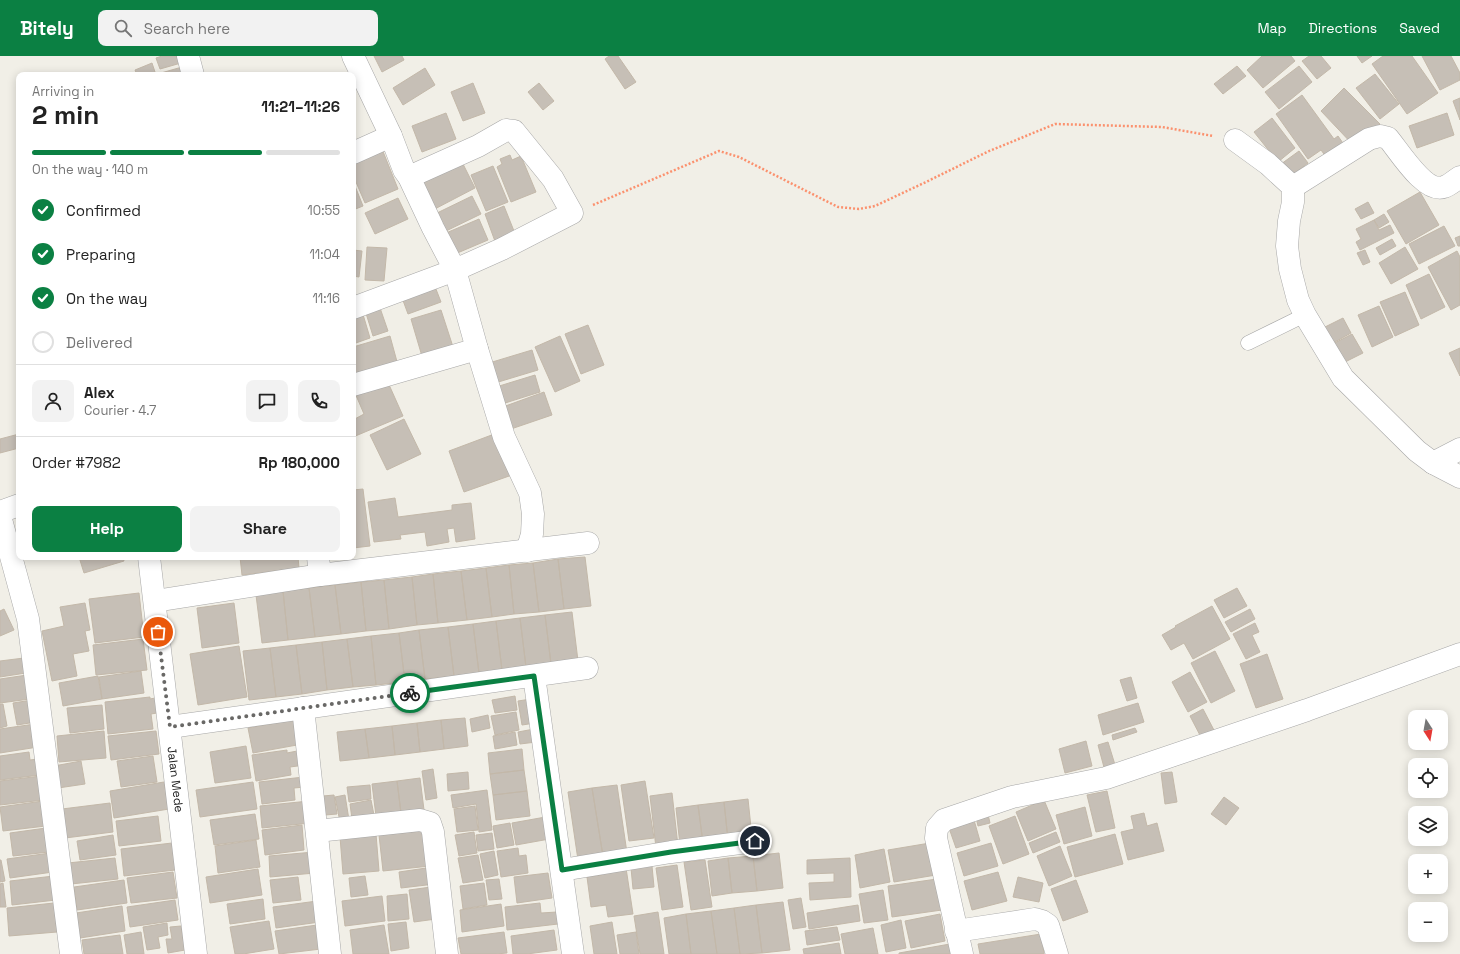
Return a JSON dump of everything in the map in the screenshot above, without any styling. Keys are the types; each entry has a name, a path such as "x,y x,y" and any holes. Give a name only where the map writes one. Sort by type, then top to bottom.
{"street":[{"path":"188,56 192,72"},
{"path":"353,56 391,136 404,170 409,177 455,270 504,437 530,493 533,514 532,534 527,551"},
{"path":"356,307 455,270 502,250 572,214 553,179 514,131 510,130 502,131 478,146 409,177"},
{"path":"356,152 391,136"},
{"path":"1293,187 1369,139 1380,136 1388,138 1422,180 1434,187 1445,187 1460,177"},
{"path":"1235,140 1268,164 1293,187 1293,202 1289,222 1287,246 1290,269 1298,300 1305,315 1343,378 1417,451 1433,463 1460,477"},
{"path":"356,384 477,349"},
{"path":"1433,463 1460,449"},
{"path":"0,512 16,506"},
{"path":"0,516 28,619 71,954"},
{"path":"155,600 319,566 527,551 588,543"},
{"name":"Jalan Mede","path":"149,560 196,954"},
{"path":"962,954 936,838 937,828 944,820 1012,797 1106,778 1307,710 1460,654"},
{"path":"170,727 587,668"},
{"path":"534,676 573,954"},
{"path":"303,708 330,954"},
{"path":"317,831 420,820 430,823 433,832 447,954"},
{"path":"562,870 671,852 755,841"},
{"path":"956,931 1035,919 1048,925 1057,954"}],"lane":[{"path":"1248,343 1305,315"}],"path":[{"path":"572,214 719,151 739,157 838,207 859,209 875,206 987,152 1056,124 1162,127 1235,140"}],"building":[{"path":"162,56 179,56 181,63 160,69 156,58"},
{"path":"374,56 402,56 404,60 382,72"},
{"path":"609,56 618,56 636,82 625,89 605,59"},
{"path":"1262,56 1291,56 1295,61 1263,88 1247,70"},
{"path":"1309,56 1321,56 1331,68 1317,79 1302,61"},
{"path":"1357,56 1372,56 1362,63"},
{"path":"1383,56 1412,56 1438,93 1407,114 1372,64"},
{"path":"1422,56 1451,56 1460,73 1460,80 1440,90"},
{"path":"152,63 155,72 136,72 135,70"},
{"path":"1237,66 1246,76 1223,94 1214,84"},
{"path":"1299,66 1312,82 1279,109 1265,92"},
{"path":"182,67 183,72 164,72"},
{"path":"425,68 435,85 403,105 393,88"},
{"path":"1375,74 1399,104 1380,119 1356,88"},
{"path":"473,83 485,113 463,121 451,92"},
{"path":"539,83 554,101 543,110 528,92"},
{"path":"1344,88 1380,124 1356,148 1321,111"},
{"path":"1302,95 1334,139 1338,136 1345,146 1327,158 1321,150 1308,159 1276,114"},
{"path":"1460,98 1460,120 1453,101"},
{"path":"446,113 456,139 422,152 412,126"},
{"path":"1447,113 1454,135 1417,148 1409,126"},
{"path":"1272,118 1295,148 1278,162 1254,132"},
{"path":"382,149 398,189 365,203 356,182 356,160"},
{"path":"1299,151 1308,163 1287,179 1277,167"},
{"path":"510,155 512,160 521,156 536,192 511,202 497,167 502,164 500,159"},
{"path":"462,162 475,188 429,212 416,186"},
{"path":"493,166 508,202 486,211 471,175"},
{"path":"356,188 363,206 356,209"},
{"path":"1420,192 1439,225 1406,244 1387,211"},
{"path":"472,196 481,214 446,231 437,213"},
{"path":"398,198 408,219 375,234 365,213"},
{"path":"1368,202 1374,213 1361,219 1355,209"},
{"path":"504,206 516,236 496,244 485,214"},
{"path":"1384,214 1389,222 1379,228 1374,220"},
{"path":"479,219 488,240 455,254 446,233"},
{"path":"1374,220 1379,230 1390,225 1394,233 1360,250 1356,242 1361,239 1356,229"},
{"path":"1444,226 1455,246 1419,264 1409,244"},
{"path":"1460,236 1460,246 1458,246 1455,238"},
{"path":"1392,239 1396,246 1380,255 1376,248"},
{"path":"367,247 387,248 384,281 365,280"},
{"path":"1405,247 1418,269 1391,284 1379,263"},
{"path":"356,250 362,251 359,277 356,276"},
{"path":"1365,250 1370,262 1363,265 1357,253"},
{"path":"1457,251 1460,257 1460,305 1451,310 1428,267"},
{"path":"1429,274 1445,307 1421,319 1406,285"},
{"path":"434,284 441,302 408,314 401,295"},
{"path":"1405,292 1419,325 1395,336 1380,302"},
{"path":"379,305 388,331 373,336 365,310"},
{"path":"1379,306 1393,337 1372,347 1358,315"},
{"path":"441,310 455,353 424,363 411,319"},
{"path":"362,311 370,338 356,343 356,313"},
{"path":"1343,318 1351,333 1326,347 1317,331"},
{"path":"588,325 604,365 581,374 565,334"},
{"path":"1352,334 1363,353 1337,366 1327,347"},
{"path":"390,336 399,369 356,382 356,346"},
{"path":"560,336 580,381 555,392 535,347"},
{"path":"1460,348 1460,376 1449,353"},
{"path":"532,350 538,370 495,383 489,363"},
{"path":"535,375 540,392 502,404 496,387"},
{"path":"386,378 403,416 356,436 356,418 364,414 356,393"},
{"path":"544,392 552,415 508,430 500,408"},
{"path":"404,419 421,454 387,470 370,435"},
{"path":"497,433 512,475 464,492 449,451"},
{"path":"16,435 16,449 0,453 0,439"},
{"path":"363,489 370,546 356,548 356,490"},
{"path":"395,498 398,517 452,510 452,505 471,503 475,539 456,542 454,528 447,529 449,542 427,546 425,532 400,535 401,539 374,542 368,502"},
{"path":"585,557 591,606 564,609 558,559"},
{"path":"558,559 564,609 539,612 533,563"},
{"path":"80,560 124,560 124,561 84,573"},
{"path":"240,560 298,560 299,568 242,575"},
{"path":"533,563 539,612 514,614 509,565"},
{"path":"509,565 514,614 492,617 486,568"},
{"path":"486,568 492,617 467,620 461,571"},
{"path":"461,571 467,620 438,623 433,574"},
{"path":"433,574 438,623 417,625 412,577"},
{"path":"412,577 417,625 389,629 384,580"},
{"path":"384,580 389,629 366,631 361,582"},
{"path":"361,582 366,631 341,634 335,585"},
{"path":"335,585 341,634 315,637 309,588"},
{"path":"309,588 315,637 288,640 283,591"},
{"path":"1237,588 1247,606 1224,618 1214,600"},
{"path":"283,591 288,640 262,643 256,595"},
{"path":"139,593 144,637 95,643 89,599"},
{"path":"85,603 90,630 85,631 89,651 73,654 77,676 52,681 42,631 64,626 60,607"},
{"path":"234,603 239,643 202,648 197,608"},
{"path":"1212,606 1230,639 1193,659 1184,643 1171,650 1162,635 1176,627 1175,626"},
{"path":"4,609 14,630 0,636 0,611"},
{"path":"1250,609 1255,619 1231,632 1225,622"},
{"path":"572,612 578,661 551,664 545,615"},
{"path":"545,615 551,664 526,667 520,618"},
{"path":"520,618 526,667 502,670 496,621"},
{"path":"496,621 502,670 479,673 473,624"},
{"path":"1255,623 1259,632 1252,635 1260,652 1246,659 1233,634"},
{"path":"473,624 479,673 454,676 448,627"},
{"path":"448,627 454,676 425,679 419,630"},
{"path":"419,630 425,679 405,682 399,633"},
{"path":"399,633 405,682 376,685 371,636"},
{"path":"371,636 376,685 353,687 347,639"},
{"path":"143,639 147,670 96,675 93,645"},
{"path":"347,639 353,687 327,690 322,642"},
{"path":"322,642 327,690 302,694 296,645"},
{"path":"296,645 302,694 276,697 270,648"},
{"path":"239,646 247,697 198,705 190,654"},
{"path":"270,648 276,697 249,700 243,651"},
{"path":"1215,651 1235,691 1211,703 1191,663"},
{"path":"1267,654 1283,699 1256,708 1240,664"},
{"path":"24,658 26,673 0,677 0,661"},
{"path":"141,671 144,693 102,699 99,677"},
{"path":"1190,672 1207,702 1188,712 1172,682"},
{"path":"27,675 30,699 0,703 0,679"},
{"path":"98,676 102,699 63,706 59,683"},
{"path":"1131,677 1137,698 1127,701 1120,680"},
{"path":"515,696 517,710 495,713 492,700"},
{"path":"150,697 150,699 155,698 157,713 151,714 153,729 108,734 105,702"},
{"path":"531,699 535,723 522,725 518,701"},
{"path":"32,700 36,722 17,725 13,703"},
{"path":"1138,703 1144,722 1103,735 1098,715"},
{"path":"0,704 3,704 7,726 0,728"},
{"path":"102,705 104,729 70,733 67,708"},
{"path":"1203,709 1216,734 1203,741 1190,716"},
{"path":"516,712 519,730 495,735 491,716"},
{"path":"488,715 490,728 472,732 470,719"},
{"path":"465,718 468,746 444,749 441,720"},
{"path":"293,720 297,745 253,753 248,728"},
{"path":"441,720 444,749 420,752 417,723"},
{"path":"417,723 420,752 395,755 392,726"},
{"path":"35,724 38,747 0,753 0,729"},
{"path":"392,726 395,755 369,758 365,729"},
{"path":"1135,728 1137,732 1113,740 1112,735"},
{"path":"365,729 369,758 340,761 337,732"},
{"path":"534,729 536,742 520,744 518,732"},
{"path":"104,731 106,758 59,762 57,736"},
{"path":"156,731 159,754 111,760 108,736"},
{"path":"515,732 517,745 495,749 493,736"},
{"path":"1086,741 1092,766 1065,773 1059,749"},
{"path":"1108,742 1116,768 1105,771 1098,745"},
{"path":"246,746 251,778 215,783 210,752"},
{"path":"522,749 524,770 490,774 488,753"},
{"path":"287,750 287,753 302,750 305,765 290,767 291,775 256,781 252,755"},
{"path":"29,752 30,760 38,759 40,775 0,780 0,756"},
{"path":"153,756 157,782 121,787 117,761"},
{"path":"81,761 85,784 58,788 54,766"},
{"path":"433,769 437,798 426,800 422,771"},
{"path":"524,770 527,791 493,795 490,774"},
{"path":"468,772 469,789 448,791 447,774"},
{"path":"1172,772 1177,802 1165,804 1161,773"},
{"path":"41,776 44,800 0,805 0,781"},
{"path":"304,777 305,787 294,788 295,800 262,804 259,782"},
{"path":"420,778 424,810 401,813 397,781"},
{"path":"397,781 401,813 376,816 372,784"},
{"path":"645,781 654,838 629,841 621,785"},
{"path":"164,782 169,809 114,818 110,791"},
{"path":"253,782 257,809 200,817 196,790"},
{"path":"370,785 371,799 349,802 347,787"},
{"path":"617,785 627,853 603,856 592,788"},
{"path":"592,788 603,856 578,860 568,792"},
{"path":"487,790 492,830 479,832 476,804 453,808 451,795"},
{"path":"527,791 530,816 496,820 493,795"},
{"path":"1107,791 1115,828 1096,832 1087,795"},
{"path":"672,793 678,846 656,848 650,796"},
{"path":"334,795 337,814 325,815 323,796"},
{"path":"345,795 349,820 340,822 335,797"},
{"path":"1224,797 1239,808 1226,825 1211,814"},
{"path":"748,799 752,837 728,840 724,802"},
{"path":"371,800 374,815 352,819 350,804"},
{"path":"1044,800 1056,829 1028,841 1016,812"},
{"path":"43,801 46,826 3,831 0,807"},
{"path":"309,801 311,823 262,828 260,806"},
{"path":"724,802 728,840 703,843 698,805"},
{"path":"110,803 113,832 65,838 62,809"},
{"path":"698,805 703,843 680,845 676,808"},
{"path":"475,806 478,830 457,832 454,809"},
{"path":"1085,807 1092,836 1064,844 1056,815"},
{"path":"987,810 990,823 978,826 975,813"},
{"path":"1144,813 1147,826 1157,823 1164,851 1128,860 1121,832 1134,829 1131,816"},
{"path":"255,814 259,839 214,845 210,820"},
{"path":"158,816 161,841 119,846 116,821"},
{"path":"551,816 555,838 516,845 512,823"},
{"path":"1015,816 1029,854 1003,864 989,826"},
{"path":"974,820 980,841 956,848 949,828"},
{"path":"510,823 514,845 497,848 493,826"},
{"path":"302,825 304,850 265,855 262,830"},
{"path":"46,828 49,852 13,856 10,833"},
{"path":"422,831 430,866 383,871 379,835"},
{"path":"474,832 477,853 459,856 455,835"},
{"path":"1056,832 1060,842 1033,853 1029,843"},
{"path":"492,833 494,849 478,851 476,835"},
{"path":"376,834 379,871 343,874 340,837"},
{"path":"1115,834 1123,864 1075,877 1067,847"},
{"path":"113,835 116,855 80,860 77,841"},
{"path":"256,840 260,867 218,873 215,846"},
{"path":"172,843 175,870 124,876 121,849"},
{"path":"930,843 936,875 894,882 888,850"},
{"path":"991,843 998,866 964,876 957,853"},
{"path":"1060,846 1072,876 1049,886 1037,856"},
{"path":"518,848 519,856 526,855 528,873 501,877 497,851"},
{"path":"884,849 890,882 860,888 855,855"},
{"path":"494,851 498,875 485,878 480,854"},
{"path":"314,852 315,873 270,877 269,856"},
{"path":"50,853 53,872 10,878 7,859"},
{"path":"779,853 783,888 757,891 753,856"},
{"path":"478,855 483,880 463,883 458,858"},
{"path":"753,856 757,891 732,893 728,858"},
{"path":"115,858 118,879 71,884 68,863"},
{"path":"728,858 732,893 712,896 708,861"},
{"path":"850,858 851,897 810,900 809,883 834,882 834,873 807,874 807,860"},
{"path":"0,860 5,881 0,882"},
{"path":"705,860 712,907 691,910 684,862"},
{"path":"677,865 683,907 662,910 656,868"},
{"path":"652,866 654,887 633,889 631,868"},
{"path":"433,867 435,884 401,888 399,872"},
{"path":"626,868 633,914 608,917 606,905 591,907 587,877 602,875 601,872"},
{"path":"258,869 262,895 210,903 206,877"},
{"path":"173,872 177,898 131,903 127,878"},
{"path":"998,872 1007,901 972,910 964,881"},
{"path":"548,873 552,898 517,903 514,877"},
{"path":"54,876 56,900 12,905 10,881"},
{"path":"365,876 368,895 351,897 349,878"},
{"path":"298,877 301,900 273,903 270,880"},
{"path":"1018,877 1043,883 1039,902 1013,897"},
{"path":"499,879 502,899 489,900 486,880"},
{"path":"937,879 942,910 892,917 888,886"},
{"path":"124,880 127,903 77,910 74,887"},
{"path":"1076,880 1088,912 1063,921 1051,889"},
{"path":"3,883 6,907 0,907 0,884"},
{"path":"484,883 487,905 463,909 460,886"},
{"path":"431,887 436,919 414,922 409,890"},
{"path":"883,890 888,920 864,923 859,894"},
{"path":"407,894 409,919 388,921 387,896"},
{"path":"382,896 385,921 345,926 342,901"},
{"path":"801,898 806,927 793,929 788,900"},
{"path":"263,899 265,919 230,924 227,904"},
{"path":"175,900 178,920 130,927 127,907"},
{"path":"317,901 320,922 276,928 273,907"},
{"path":"783,902 790,950 762,953 756,905"},
{"path":"54,903 57,932 9,936 7,908"},
{"path":"540,903 541,913 557,912 558,924 507,930 505,907"},
{"path":"501,904 504,926 462,932 460,910"},
{"path":"756,905 762,953 740,954 734,908"},
{"path":"858,905 860,921 809,929 807,913"},
{"path":"122,906 125,931 80,938 76,913"},
{"path":"734,908 740,954 717,954 711,911"},
{"path":"711,911 717,954 691,954 686,914"},
{"path":"658,912 664,954 640,954 634,916"},
{"path":"686,914 691,954 669,954 664,918"},
{"path":"940,914 945,941 911,948 905,921"},
{"path":"901,920 906,948 886,952 881,925"},
{"path":"269,921 274,949 235,954 230,927"},
{"path":"406,922 409,948 391,951 388,924"},
{"path":"612,922 617,954 594,954 590,926"},
{"path":"167,923 168,935 158,937 160,948 147,950 143,927"},
{"path":"317,925 321,949 279,954 275,931"},
{"path":"384,925 389,954 353,954 350,930"},
{"path":"181,926 185,950 168,953 166,939 172,939 170,927"},
{"path":"837,927 840,940 807,945 805,931"},
{"path":"873,928 878,954 845,954 841,934"},
{"path":"554,930 557,950 527,954 513,954 511,936"},
{"path":"141,932 144,954 127,954 124,935"},
{"path":"504,932 507,953 461,954 458,938"},
{"path":"636,932 639,954 620,954 617,935"},
{"path":"1041,934 1044,954 980,954 978,944"},
{"path":"120,935 123,954 84,954 82,940"},
{"path":"839,943 841,954 804,954 803,949"},
{"path":"950,944 952,954 899,954 899,953"}],"way so far":[{"path":"158,632 170,727 410,693"}],"route":[{"path":"410,693 534,676 562,870 671,852 755,841"}]}
